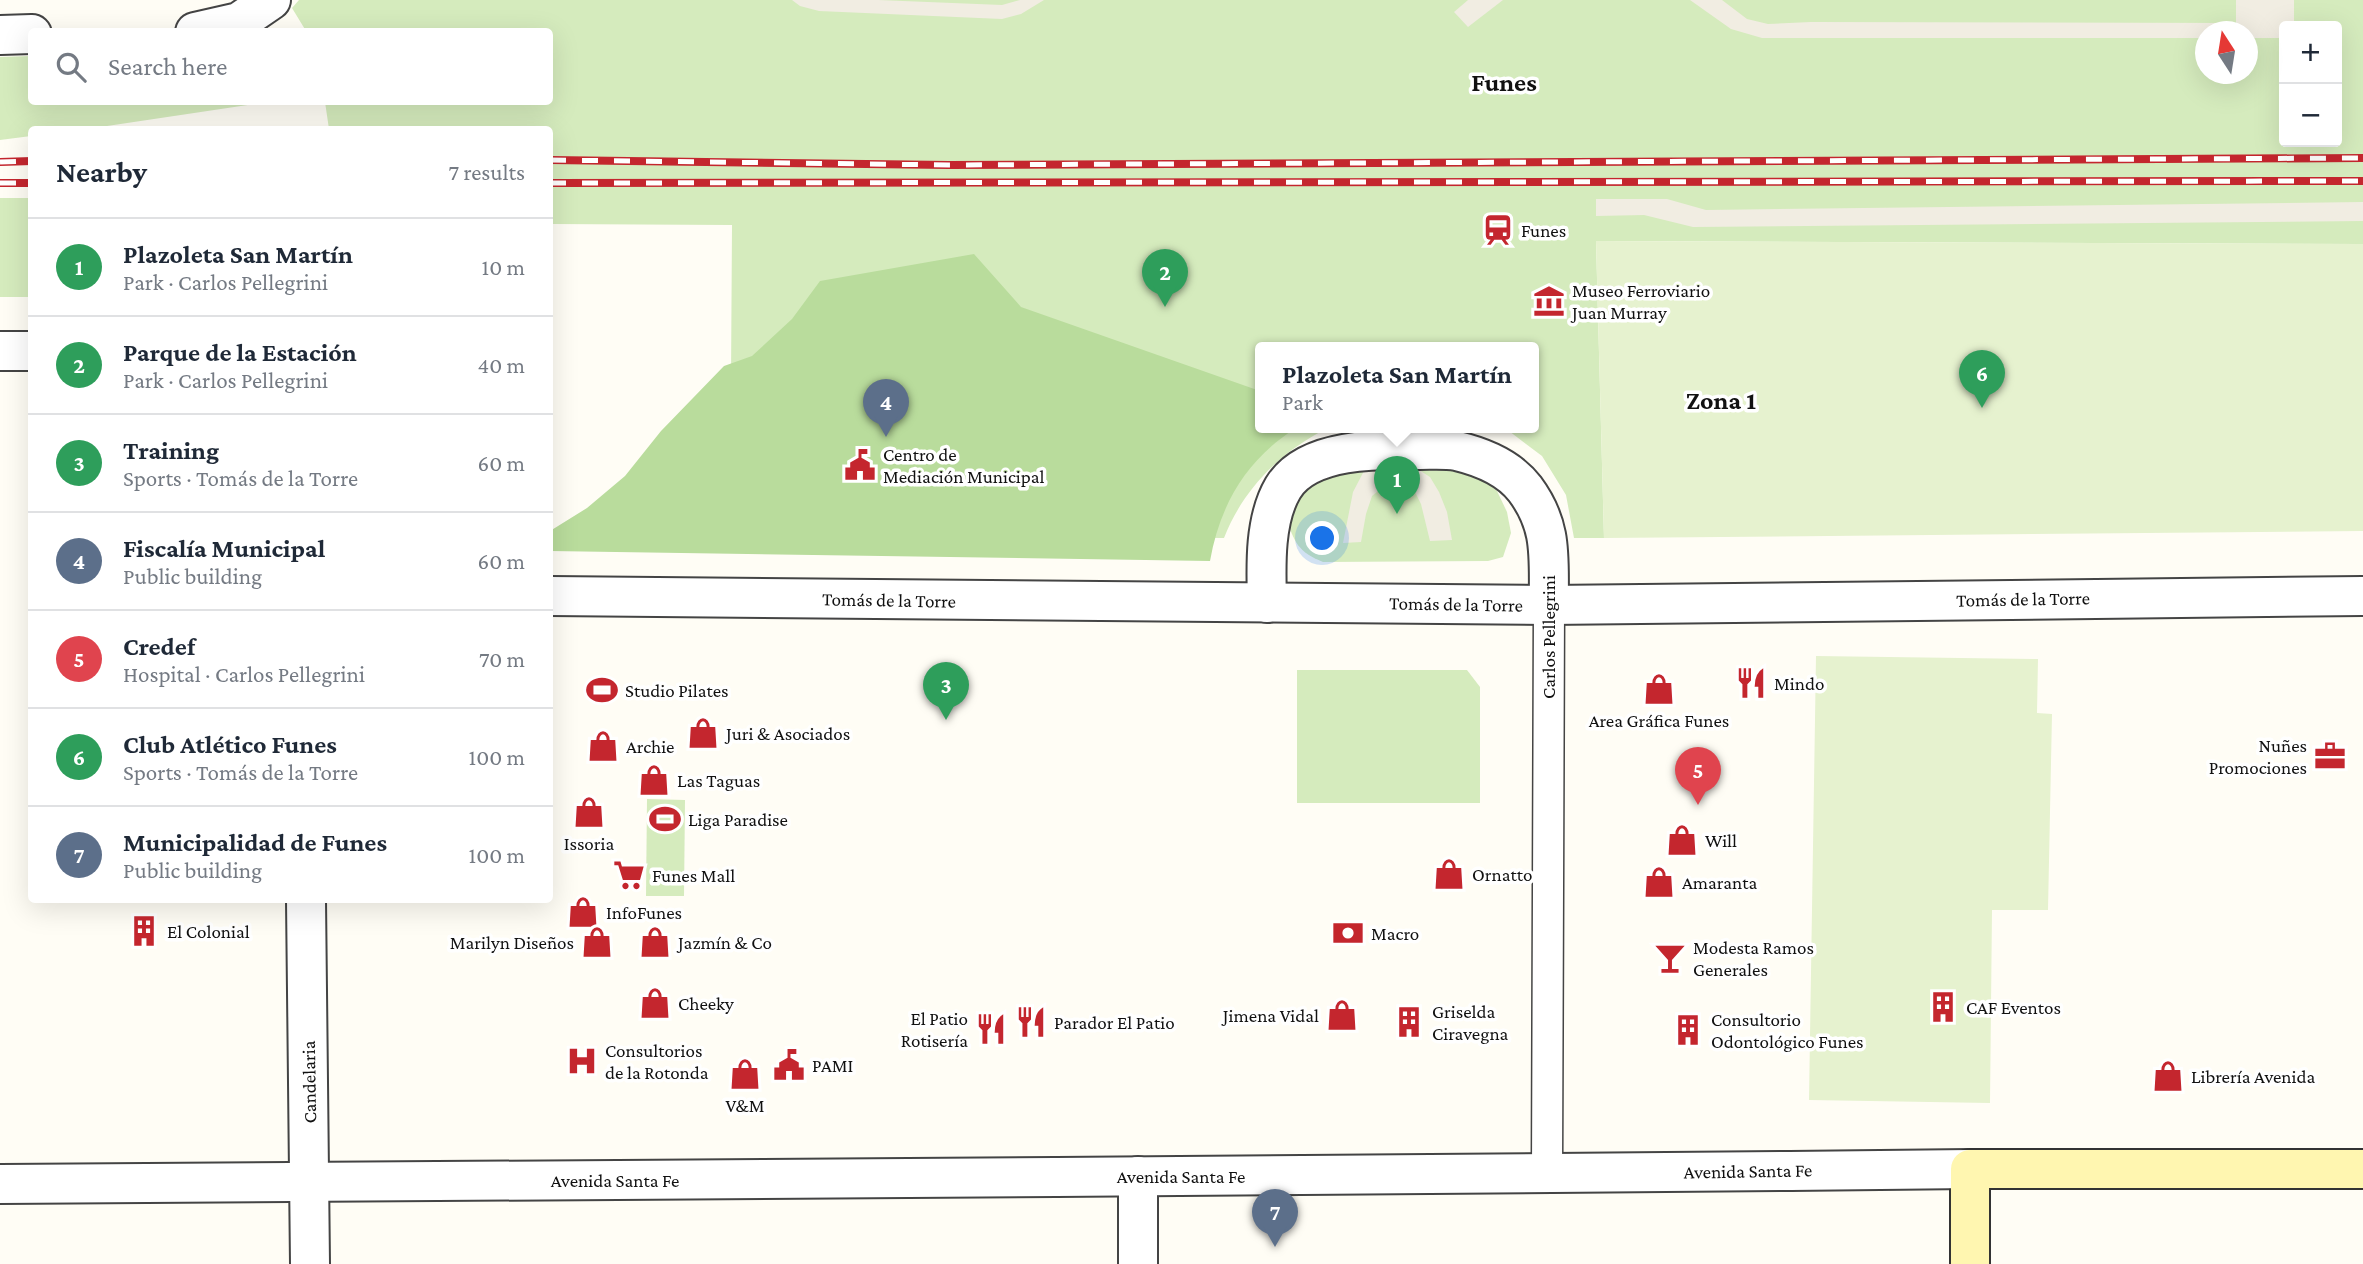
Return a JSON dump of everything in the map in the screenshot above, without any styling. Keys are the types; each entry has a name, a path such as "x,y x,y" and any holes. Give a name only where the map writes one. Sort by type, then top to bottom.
{"main road":[{"name":"Avenida Santa Fe","path":"1970,1169 2363,1169"},
{"path":"1970,1169 1970,1264"}],"street":[{"path":"213,28 239,22 271,0"},
{"path":"0,34 28,34"},
{"path":"0,351 28,351"},
{"name":"Carlos Pellegrini","path":"1266,603 1271,520 1283,487 1307,465 1345,453 1383,449 1455,451 1500,466 1524,487 1543,519 1549,549 1547,1173"},
{"name":"Tomás de la Torre","path":"553,596 1549,605 2363,596"},
{"name":"Candelaria","path":"306,903 310,1264"},
{"name":"Avenida Santa Fe","path":"0,1184 1970,1169"},
{"path":"1138,1176 1138,1264"}],"green space":[{"path":"299,0 2363,0 2363,244 1596,241 1604,538 1574,538 1566,495 1542,456 1512,433 1539,433 1539,342 1255,342 1255,433 1319,433 1279,460 1266,473 1242,503 1224,538 730,534 732,225 553,224 553,126 329,126 325,105 553,105 553,28 304,28 292,8"},
{"path":"28,56 28,105 248,105 107,126 28,126 28,136 0,140 0,57"},
{"path":"0,198 28,198 28,297 0,297"},
{"path":"1596,241 2363,244 2363,531 1604,538"},
{"path":"974,254 1021,307 1255,389 1255,433 1289,433 1263,454 1238,485 1221,521 1210,561 553,551 553,529 587,508 625,476 661,431 724,366 752,356 792,319 820,281"},
{"path":"1450,466 1477,473 1497,491 1507,512 1511,533 1503,557 1488,561 1323,562 1302,550 1286,517 1311,473"},
{"path":"1816,656 2038,659 2037,713 2052,714 2048,910 1992,910 1990,1103 1809,1100"},
{"path":"1297,670 1467,670 1480,687 1480,803 1297,803"},
{"path":"647,799 685,800 684,896 646,896"}],"shaded area":[{"path":"792,0 1002,5 1020,0 1044,0 1021,14 1002,19 819,11 800,6"},
{"path":"1468,0 1503,0 1468,27 1454,12"},
{"path":"1690,0 1722,0 1747,19 1768,24 2195,23 2195,38 1762,38 1731,29"},
{"path":"2236,0 2294,0 2294,21 2279,21 2279,38 2258,38 2258,21 2236,21"},
{"path":"1596,199 1667,199 1706,210 2363,202 2363,221 1693,227 1644,215 1596,216"},
{"path":"1413,466 1430,477 1439,492 1447,512 1452,540 1430,541 1421,504 1414,490 1397,485 1383,487 1372,496 1361,542 1343,543 1353,492 1365,469"}],"railway":[{"path":"553,160 949,165 2363,158"},
{"path":"0,162 28,161"},
{"path":"553,183 2363,181"},
{"path":"0,183 28,183"}],"place":[{"name":"Funes","path":"1498,230"},
{"name":"Museo Ferroviario Juan Murray","path":"1549,301"},
{"name":"Parque de la Estación","path":"1165,307"},
{"name":"Club Atlético Funes","path":"1982,408"},
{"name":"Fiscalía Municipal","path":"886,437"},
{"name":"Centro de Mediación Municipal","path":"860,465"},
{"name":"Plazoleta San Martín","path":"1397,514"},
{"name":"Mindo","path":"1751,683"},
{"name":"Area Gráfica Funes","path":"1659,689"},
{"name":"Studio Pilates","path":"602,690"},
{"name":"Training","path":"946,720"},
{"name":"Juri & Asociados","path":"703,733"},
{"name":"Archie","path":"603,746"},
{"name":"Nuñes Promociones","path":"2330,756"},
{"name":"Las Taguas","path":"654,780"},
{"name":"Credef","path":"1698,805"},
{"name":"Issoria","path":"589,812"},
{"name":"Liga Paradise","path":"665,819"},
{"name":"Will","path":"1682,840"},
{"name":"Ornatto","path":"1449,874"},
{"name":"Funes Mall","path":"629,875"},
{"name":"Amaranta","path":"1659,882"},
{"name":"InfoFunes","path":"583,912"},
{"name":"El Colonial","path":"144,931"},
{"name":"Macro","path":"1348,933"},
{"name":"Marilyn Diseños","path":"597,942"},
{"name":"Jazmín & Co","path":"655,942"},
{"name":"Modesta Ramos Generales","path":"1670,958"},
{"name":"Cheeky","path":"655,1003"},
{"name":"CAF Eventos","path":"1943,1007"},
{"name":"Jimena Vidal","path":"1342,1015"},
{"name":"Parador El Patio","path":"1031,1022"},
{"name":"Griselda Ciravegna","path":"1409,1022"},
{"name":"El Patio Rotisería","path":"991,1029"},
{"name":"Consultorio Odontológico Funes","path":"1688,1030"},
{"name":"Consultorios de la Rotonda","path":"582,1061"},
{"name":"PAMI","path":"789,1065"},
{"name":"V&M","path":"745,1074"},
{"name":"Librería Avenida","path":"2168,1076"},
{"name":"Municipalidad de Funes","path":"1275,1247"}],"district":[{"name":"Funes","path":"1504,82"},
{"name":"Zona 1","path":"1721,400"}]}
